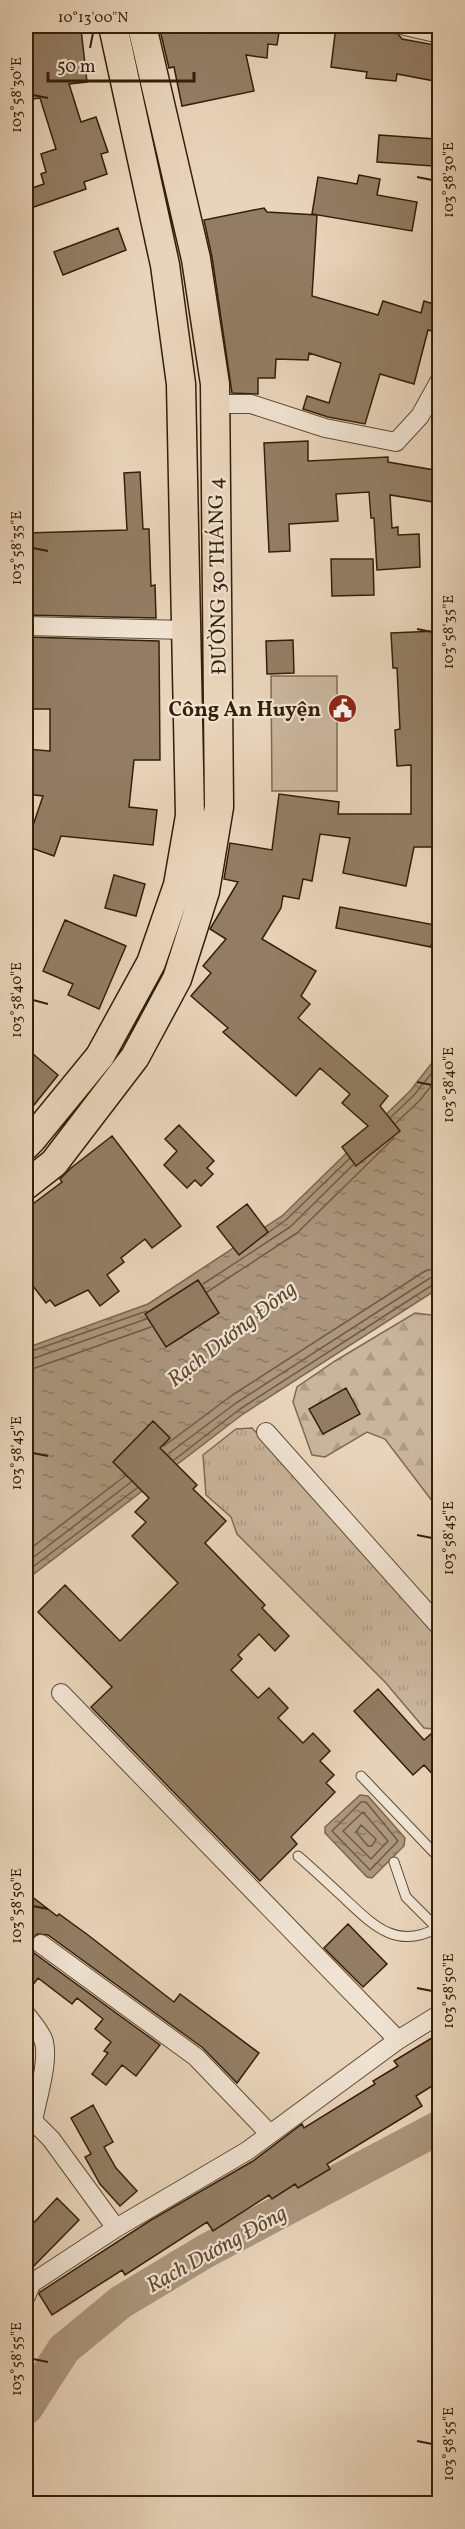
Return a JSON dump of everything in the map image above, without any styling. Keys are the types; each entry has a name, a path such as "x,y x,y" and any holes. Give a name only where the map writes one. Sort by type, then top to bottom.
{"main road":[{"name":"ĐƯỜNG 30 THÁNG 4","path":"29,1142 100,1056 151,963 204,817 185,630 181,384 165,266 113,26"},
{"name":"ĐƯỜNG 30 THÁNG 4","path":"26,1185 54,1163 135,1057 177,979 205,891 204,817 215,384 196,259 142,26"},
{"path":"182,406 215,404"},
{"path":"29,1142 54,1163"}],"street":[{"path":"405,26 440,34"},
{"path":"215,404 250,404 325,428 396,442 420,416 440,380"},
{"path":"26,626 185,630"},
{"path":"266,1432 440,1627"},
{"path":"61,1694 398,2040"},
{"path":"41,1944 196,2057 269,2133"},
{"path":"26,2014 44,2042 45,2058 29,2117 51,2139 116,2228"},
{"path":"28,2288 116,2228 247,2151 398,2040 440,2014"}],"lane":[{"path":"361,1776 440,1859"},
{"path":"298,1856 380,1930 399,1936 422,1936 439,1927 405,1897 394,1862"}],"green space":[{"path":"271,676 337,676 337,791 272,791"},
{"path":"415,1313 439,1316 439,1510 385,1439 367,1432 325,1457 312,1455 293,1402 297,1387 335,1361"},
{"path":"252,1428 439,1635 439,1736 434,1729 424,1728 385,1682 237,1534 231,1517 206,1495 203,1455 236,1429"}],"water":[{"path":"439,1054 439,1288 243,1414 26,1580 26,1348 148,1304 282,1216 410,1091"},
{"path":"360,1795 368,1796 405,1838 404,1846 372,1878 367,1877 325,1833 325,1827"}],"building":[{"path":"26,26 58,26 58,30 81,29 87,82 69,84 81,122 96,117 108,152 101,154 107,174 84,182 86,189 31,208 26,190 44,184 41,174 46,172 41,154 56,149 40,98 26,100"},
{"path":"159,26 280,26 277,45 268,44 267,58 246,55 254,91 182,106 174,67 169,68"},
{"path":"336,26 385,26 395,30 402,39 440,46 440,82 397,74 396,81 366,78 367,72 331,67"},
{"path":"379,135 435,139 433,166 377,162"},
{"path":"359,175 380,179 377,195 417,202 412,231 312,214 318,177 357,184"},
{"path":"264,208 267,212 317,215 312,296 378,315 383,301 421,313 424,301 440,306 440,333 428,330 414,384 380,374 365,424 328,417 303,409 307,396 329,403 341,363 309,353 308,360 276,359 275,378 258,378 258,394 232,393 212,257 204,220"},
{"path":"118,228 126,250 63,275 54,252"},
{"path":"308,441 308,461 388,457 388,462 440,471 440,503 390,495 392,528 398,527 398,535 419,534 420,567 377,570 374,518 371,518 369,492 336,494 338,521 289,524 290,551 269,552 264,443"},
{"path":"140,472 143,529 149,529 151,586 155,585 156,618 26,615 26,533 127,530 124,473"},
{"path":"331,559 373,559 374,595 332,596"},
{"path":"437,631 440,686 440,847 414,847 406,886 343,873 350,838 320,834 312,881 303,879 299,899 283,896 281,908 262,939 316,971 301,996 310,1004 298,1018 388,1096 380,1106 400,1131 356,1166 342,1147 368,1126 342,1103 350,1094 320,1068 296,1096 223,1032 228,1028 191,996 211,973 203,966 226,939 210,929 238,882 224,879 230,843 272,850 279,794 339,802 338,814 411,814 411,765 397,766 395,730 400,729 397,668 393,668 391,633"},
{"path":"26,637 159,641 160,760 134,760 129,807 157,810 153,845 61,836 54,856 26,846 43,796 26,794 26,749 50,751 50,709 26,709"},
{"path":"293,640 294,673 267,674 266,641"},
{"path":"114,875 145,884 136,916 105,908"},
{"path":"340,907 435,925 431,947 336,928"},
{"path":"65,920 126,946 99,1009 68,995 73,984 43,971"},
{"path":"26,1048 58,1075 26,1115"},
{"path":"179,1125 214,1161 207,1168 213,1174 201,1186 195,1180 187,1188 164,1165 177,1151 165,1139"},
{"path":"112,1136 181,1226 152,1248 145,1239 121,1258 124,1262 107,1275 119,1291 100,1306 88,1290 55,1306 50,1300 46,1303 26,1277 26,1209 62,1182 60,1179 71,1168"},
{"path":"247,1204 268,1232 239,1255 217,1227"},
{"path":"198,1280 219,1313 166,1347 145,1314"},
{"path":"346,1388 360,1414 323,1434 309,1409"},
{"path":"153,1421 170,1438 160,1448 197,1485 193,1489 226,1521 205,1543 265,1605 262,1608 289,1636 275,1651 259,1634 238,1655 242,1659 231,1670 258,1698 269,1688 288,1708 278,1718 303,1743 313,1733 330,1751 320,1761 334,1775 326,1783 335,1792 291,1837 297,1844 260,1881 91,1707 112,1687 38,1612 65,1585 120,1641 178,1583 132,1536 146,1522 135,1512 149,1498 113,1462"},
{"path":"378,1689 424,1740 432,1733 440,1741 440,1782 424,1765 413,1775 354,1711"},
{"path":"26,1892 57,1916 59,1914 88,1935 174,2002 180,1994 259,2053 237,2083 203,2048 48,1935 37,1934 30,1942 34,1953 160,2045 136,2076 122,2065 106,2085 92,2074 108,2053 104,2051 111,2042 95,2029 103,2019 77,1998 72,2004 38,1978 26,1994"},
{"path":"348,1924 387,1964 363,1987 324,1948"},
{"path":"440,2033 440,2081 416,2096 422,2106 327,2164 330,2169 298,2188 295,2184 272,2199 269,2195 213,2231 207,2222 125,2275 122,2270 52,2315 39,2294 40,2292 151,2220 253,2161 302,2124 304,2128 375,2084 373,2081 398,2066 394,2061"},
{"path":"93,2105 113,2142 104,2147 116,2168 137,2191 120,2206 100,2184 85,2157 91,2154 71,2118"},
{"path":"57,2198 79,2220 26,2274 26,2231"}],"waterway":[{"name":"Rạch Dương Đông","path":"26,2408 64,2349 121,2302 204,2252 440,2127"}],"place":[{"name":"Công An Huyện","path":"342,709"}]}
